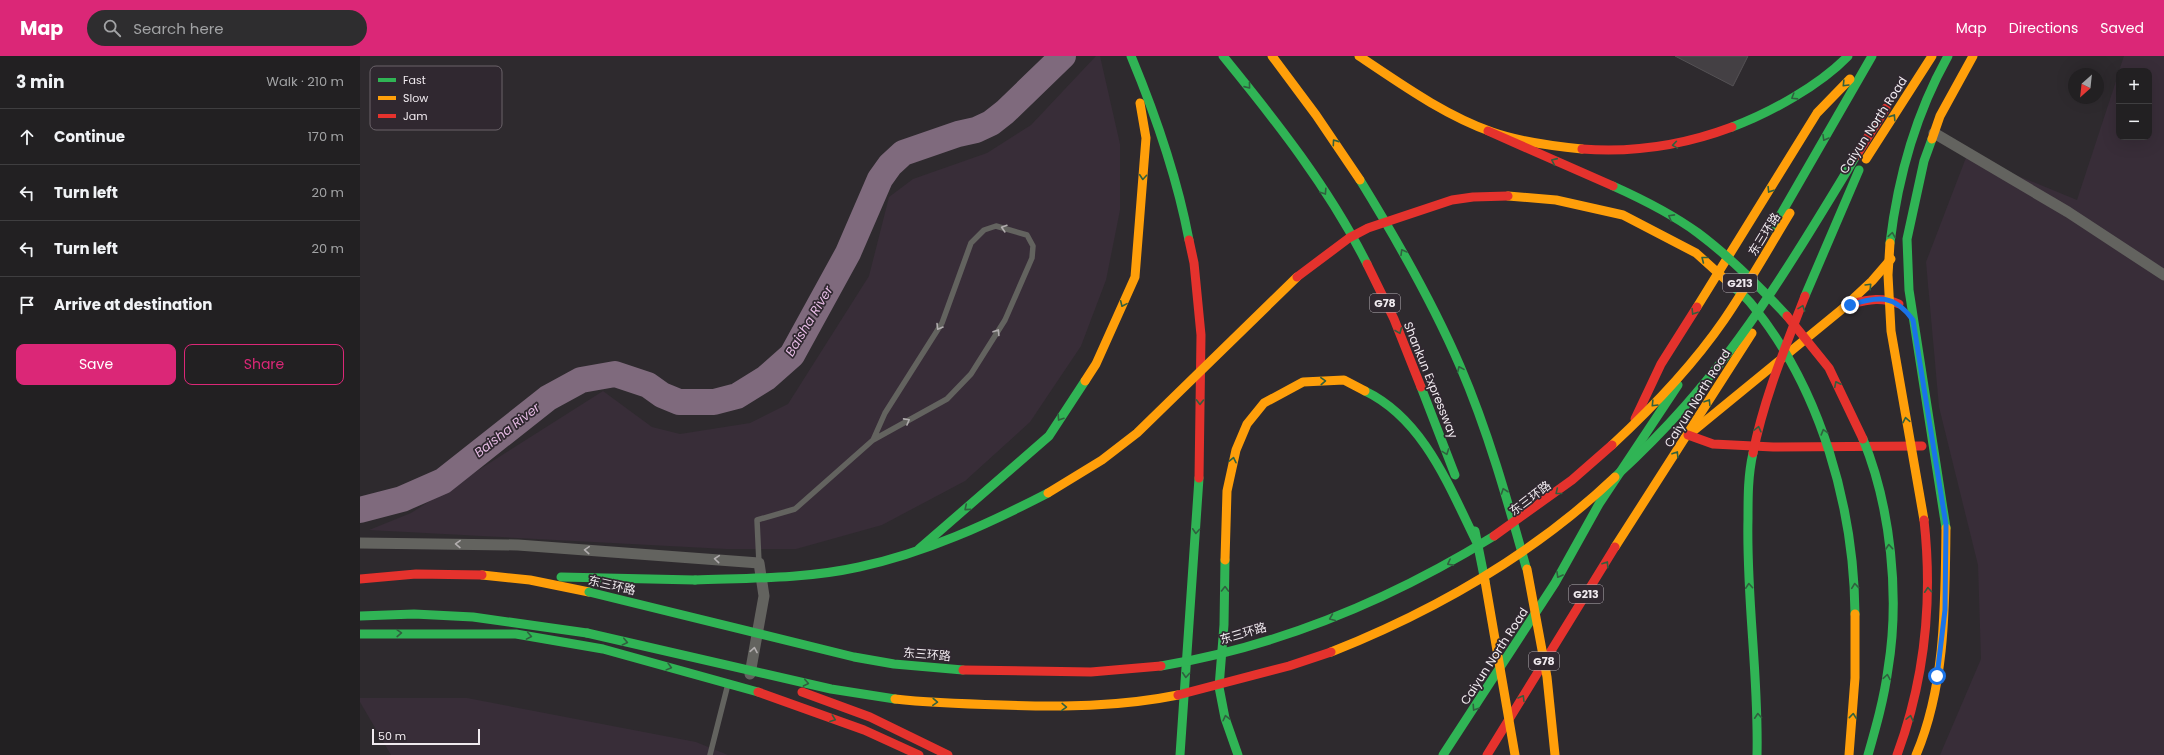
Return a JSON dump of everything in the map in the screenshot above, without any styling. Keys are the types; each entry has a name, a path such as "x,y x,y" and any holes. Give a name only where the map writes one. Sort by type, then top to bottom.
{"main road":[{"name":"Shankun Expressway","path":"1223,56 1289,141 1349,230 1396,324 1434,418 1475,530 1486,581 1515,755"},
{"name":"G78","path":"1272,56 1297,86 1348,160 1405,256 1435,311 1469,388 1507,499 1527,569 1548,677 1555,755"},
{"path":"1359,56 1430,100 1488,131 1634,197 1690,228 1729,260 1773,301 1799,328 1830,369 1855,419 1873,466 1886,520 1892,620 1888,676 1875,734 1868,755"},
{"path":"1488,131 1539,144 1582,150 1635,150 1678,145 1720,134 1765,115 1805,90 1848,56"},
{"path":"1599,504 1618,457 1661,364 1817,113 1872,56"},
{"name":"Caiyun North Road","path":"1443,753 1555,584 1599,504 1705,343 1872,56"},
{"name":"Caiyun North Road","path":"1487,755 1565,626 1932,56"},
{"path":"1898,755 1906,735 1923,655 1929,600 1923,511 1897,375 1889,304 1890,247 1903,168 1924,103 1948,56"},
{"name":"G213","path":"1688,435 1742,395 1850,305 1871,284 1907,239 1924,161 1940,116 1973,56"},
{"path":"920,549 1049,436 1096,364 1135,278 1146,138 1132,58"},
{"path":"1132,58 1151,104 1180,193 1194,263 1201,335 1200,470 1180,755"},
{"path":"360,616 414,614 466,616 533,624 587,633 804,683 897,700 1073,708 1157,699 1228,683 1322,656 1405,620 1484,576 1536,541 1604,487 1640,454 1684,407 1731,350 1888,105 1817,267 1774,376 1758,427 1749,471 1747,555 1758,723 1757,755"},
{"name":"东三环路","path":"360,579 402,574 463,573 511,577 589,592 820,650 910,666 983,671 1082,673 1161,666 1229,650 1321,623 1401,589 1480,547 1529,515 1574,479 1657,401 1724,320 1830,148"},
{"path":"511,577 621,577 695,580 756,578 837,571 880,562 920,549 971,530 1054,489 1104,458 1189,383 1303,270 1360,231 1431,206 1473,197 1565,201 1621,214 1667,235 1703,258 1754,304 1795,362 1821,423 1844,507 1856,591 1856,687 1849,755"},
{"path":"1907,239 1909,290 1913,320 1932,446 1946,525 1945,610 1937,676 1926,732 1916,755"},
{"path":"1850,305 1866,300 1884,299 1899,304 1913,320"},
{"path":"1238,755 1225,718 1220,686 1224,625 1227,491 1236,450 1247,424 1264,403 1303,382 1344,380 1382,398 1406,420 1434,458 1478,545"},
{"path":"1688,435 1720,445 1888,448 1932,446"},
{"path":"360,634 516,634 603,649 747,688 864,730 919,755"},
{"path":"725,665 870,718 948,755"},
{"path":"1181,742 1186,755"}],"street":[{"path":"1934,133 2068,212 2164,275"},
{"path":"360,543 518,545 759,563 764,596 747,688"}],"lane":[{"path":"759,563 757,520 795,509 873,440 947,399 971,374 1004,320 1032,258 1033,246 1027,236 996,226 984,230 971,243 942,323 884,413 873,440"},
{"path":"710,755 728,683"}],"shaded area":[{"path":"1096,56 1100,56 1120,144 1120,210 1106,280 1081,346 1030,422 965,481 882,525 796,549 726,549 369,530 411,513 603,391 652,427 680,434 750,423 788,404 869,276 889,197 913,179 987,153 1031,125"},
{"path":"2124,56 2164,56 2164,755 1940,755 1981,659 1978,565 1939,407 1926,262 1967,155 2077,200 2116,81 2116,140 2152,140 2152,68 2120,68"},
{"path":"360,698 467,698 696,742 728,755 391,755 360,702"}],"building":[{"path":"1675,56 1748,56 1733,86"}],"waterway":[{"name":"Baisha River","path":"360,510 402,499 443,481 548,398 581,380 615,374 648,385 662,395 679,402 714,402 737,396 766,378 792,355 848,253 880,179 890,165 903,153 958,134 976,130 991,123 1005,112 1063,56"}],"traffic: fast":[{"path":"1131,56 1165,147 1189,240"},
{"path":"1223,56 1263,105 1301,156 1336,209 1367,264"},
{"path":"1732,127 1778,106 1809,88 1837,67 1848,56"},
{"path":"1773,228 1872,56"},
{"path":"1890,243 1893,218 1903,170 1917,123 1936,78 1948,56"},
{"path":"1932,139 1924,161 1907,239 1909,290 1946,528"},
{"path":"1615,477 1677,415 1733,347 1797,253 1856,156"},
{"path":"1805,296 1859,170"},
{"path":"1360,180 1413,271 1438,318 1460,366 1488,440 1526,567"},
{"path":"1613,186 1657,207 1698,233 1722,252 1787,316"},
{"path":"1727,281 1750,302 1777,339 1815,412 1829,451 1840,492 1848,533 1853,573 1855,614"},
{"path":"919,549 1049,436 1085,381"},
{"path":"1443,755 1555,583 1599,504 1678,385"},
{"path":"1421,387 1455,475"},
{"path":"1365,391 1386,404 1404,419 1420,438 1446,479 1478,545"},
{"path":"1863,439 1873,465 1880,494 1886,523 1893,583 1892,641 1888,669 1882,702 1868,755"},
{"path":"1753,453 1750,469 1748,502 1748,549 1756,696 1757,755"},
{"path":"1180,755 1199,478"},
{"path":"695,580 818,574 884,561 932,546 1002,516 1048,493"},
{"path":"1475,531 1485,581"},
{"path":"1161,666 1249,646 1292,633 1334,617 1375,600 1416,580 1494,536"},
{"path":"1225,560 1224,625 1219,687 1225,718 1238,755"},
{"path":"561,577 695,580"},
{"path":"589,592 854,657 894,664 963,670"},
{"path":"360,616 414,614 473,617 587,633"},
{"path":"587,633 831,689 895,699"},
{"path":"360,634 516,634 603,649 758,692"}],"traffic: slow":[{"path":"1272,56 1316,115 1360,180"},
{"path":"1359,56 1423,98 1474,125 1492,132 1525,141 1582,149"},
{"path":"1866,159 1932,56"},
{"path":"1932,139 1940,116 1973,56"},
{"path":"1697,307 1817,113 1850,79"},
{"path":"1085,381 1096,364 1135,277 1146,138 1140,103"},
{"path":"1508,196 1556,200 1623,215 1696,253 1727,281"},
{"path":"1612,445 1671,386 1712,337 1741,294 1790,213"},
{"path":"1890,243 1888,275 1891,331 1924,520"},
{"path":"1692,432 1841,310 1872,281 1891,259"},
{"path":"1048,493 1102,460 1137,433 1297,277"},
{"path":"1615,547 1752,333"},
{"path":"1225,560 1227,491 1236,450 1247,424 1264,403 1303,382 1344,380 1365,391"},
{"path":"1331,652 1407,618 1445,599 1481,578 1551,531 1584,505 1615,477"},
{"path":"1916,755 1926,728 1933,701 1942,643 1946,528"},
{"path":"1527,569 1547,677 1555,755"},
{"path":"482,575 530,580 589,592"},
{"path":"1485,581 1515,755"},
{"path":"1849,755 1855,678 1855,614"},
{"path":"895,699 962,704 1068,706 1134,702 1178,695"}],"traffic: jam":[{"path":"1856,156 1886,108"},
{"path":"1582,149 1639,149 1695,139 1732,127"},
{"path":"1488,131 1613,186"},
{"path":"1297,277 1349,238 1368,228 1452,200 1473,197 1508,196"},
{"path":"1189,240 1194,263 1201,335 1199,478"},
{"path":"1367,264 1394,319 1421,387"},
{"path":"1753,453 1769,393 1805,296"},
{"path":"1852,304 1876,300 1887,300 1899,304"},
{"path":"1635,419 1661,364 1697,307"},
{"path":"1787,316 1829,368 1863,439"},
{"path":"1688,435 1713,444 1773,447 1922,446"},
{"path":"1494,536 1572,480 1612,445"},
{"path":"1897,755 1907,726 1914,698 1924,639 1928,580 1924,520"},
{"path":"1487,755 1615,547"},
{"path":"360,579 416,574 482,575"},
{"path":"1178,695 1289,666 1331,652"},
{"path":"963,670 1091,672 1161,666"},
{"path":"758,692 864,730 919,755"},
{"path":"802,692 870,717 948,755"}],"route":[{"path":"1850,305 1875,298 1884,299 1899,304 1906,309 1913,320 1946,525 1945,610 1937,676"}]}
